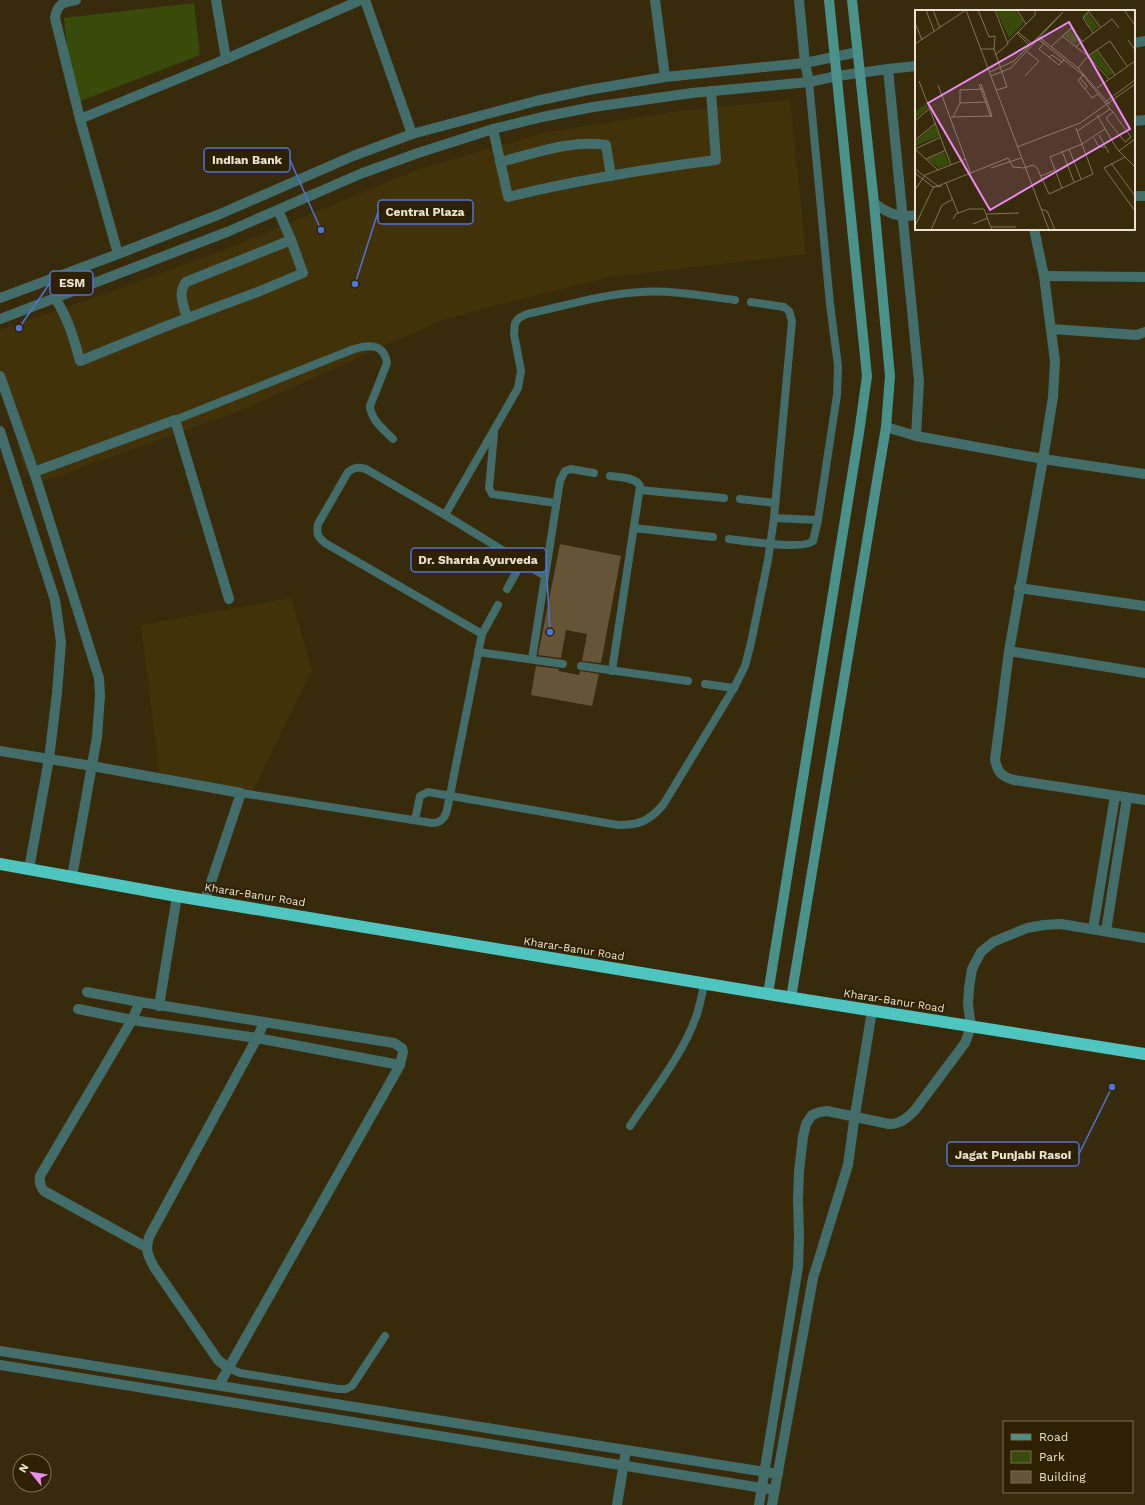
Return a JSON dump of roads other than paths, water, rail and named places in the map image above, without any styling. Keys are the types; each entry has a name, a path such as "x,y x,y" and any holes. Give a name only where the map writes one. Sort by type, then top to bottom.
{"highway":[{"name":"Kharar-Banur Road","path":"0,864 177,896 704,984 1145,1054"}],"main road":[{"path":"768,994 867,376 829,0"},
{"path":"791,998 886,427 890,376 874,203 852,0"}],"street":[{"path":"76,0 64,2 60,5 56,11 55,18 80,119 118,254"},
{"path":"216,0 226,59"},
{"path":"80,119 226,59 361,0"},
{"path":"365,0 412,134"},
{"path":"654,0 664,77"},
{"path":"799,0 805,63 809,82"},
{"path":"1135,43 1145,41"},
{"path":"0,298 220,214 353,156 412,134 536,101 588,90 664,77 805,63 858,52"},
{"path":"0,319 227,232 360,174 418,153 493,129 593,106 711,91 809,82 860,72 915,66"},
{"path":"888,69 904,217 919,381 916,436"},
{"path":"493,129 508,197 546,188 652,168 716,160 711,91"},
{"path":"1135,121 1145,120"},
{"path":"500,162 562,147 596,143 606,145 611,176"},
{"path":"874,203 884,211 904,217 915,215"},
{"path":"55,298 63,310 72,331 80,361 187,318 260,291 303,273 278,210"},
{"path":"1034,230 1044,276 1052,329 1055,361 1053,397 1019,588 995,760 997,770 1004,777 1014,780 1145,800"},
{"path":"187,318 181,294 182,287 186,282 291,240"},
{"path":"1044,276 1145,277"},
{"path":"1052,329 1137,335 1145,332"},
{"path":"0,376 34,472 99,678 99,718 72,877"},
{"path":"34,472 175,420 228,599"},
{"path":"886,427 916,436 1042,459 1145,474"},
{"path":"0,431 55,600 61,642 57,694 49,759 29,869"},
{"path":"1019,588 1145,606"},
{"path":"1009,651 1145,673"},
{"path":"0,752 92,766 240,793 204,900"},
{"path":"1093,929 1115,796"},
{"path":"1106,931 1127,798"},
{"path":"159,1006 177,896"},
{"path":"759,1505 798,1267 799,1171 803,1136 806,1124 812,1115 827,1111 889,1124 897,1124 906,1119 915,1110 965,1044 970,1034 971,1027 968,1004 972,969 981,952 993,942 1026,928 1061,924 1145,938"},
{"path":"87,992 159,1006 398,1044 402,1048 403,1052 400,1065 219,1385"},
{"path":"140,1002 132,1020 40,1176 39,1181 40,1186 44,1191 146,1247"},
{"path":"78,1009 132,1020 257,1038 400,1065"},
{"path":"772,1505 813,1278 846,1172 872,1011"},
{"path":"228,1368 218,1360 154,1267 148,1256 146,1247 149,1237 264,1023"},
{"path":"0,1351 778,1474"},
{"path":"0,1364 775,1490"},
{"path":"79,1377 81,1364"},
{"path":"617,1505 626,1450"}],"lane":[{"path":"730,539 770,544 806,545 810,544 815,537 818,520 837,395 838,366 830,304 809,82"},
{"path":"445,515 514,398 520,380 521,371 514,334 515,323 519,318 527,314 614,294 643,292 673,293 735,300"},
{"path":"415,820 418,800 420,796 428,792 618,825 633,825 644,821 654,816 663,805 734,688 745,666 751,643 770,544 774,518 792,321 789,311 784,307 751,302"},
{"path":"175,420 354,349 370,346 383,350 387,363 370,406 370,413 393,439"},
{"path":"494,431 490,492 495,495 556,503"},
{"path":"482,634 325,543 318,537 318,524 348,472 353,468 366,469 545,576"},
{"path":"532,659 560,481 565,471 571,469 594,473"},
{"path":"610,476 635,480 639,482 640,490 612,671"},
{"path":"640,490 724,498"},
{"path":"740,499 775,502"},
{"path":"774,518 818,520"},
{"path":"634,528 713,537"},
{"path":"507,589 522,562"},
{"path":"240,793 438,823 445,815 450,795 482,634 498,605"},
{"path":"478,652 563,664"},
{"path":"581,666 688,682"},
{"path":"705,684 734,688"},
{"path":"630,1126 674,1060 688,1036 696,1017 704,984"},
{"path":"228,1368 240,1373 346,1389 352,1386 385,1336"}],"place":[{"name":"Indian Bank","path":"321,230"},
{"name":"Central Plaza","path":"355,284"},
{"name":"ESM","path":"19,328"},
{"name":"Dr. Sharda Ayurveda","path":"550,632"},
{"name":"Jagat Punjabi Rasoi","path":"1112,1087"}]}
